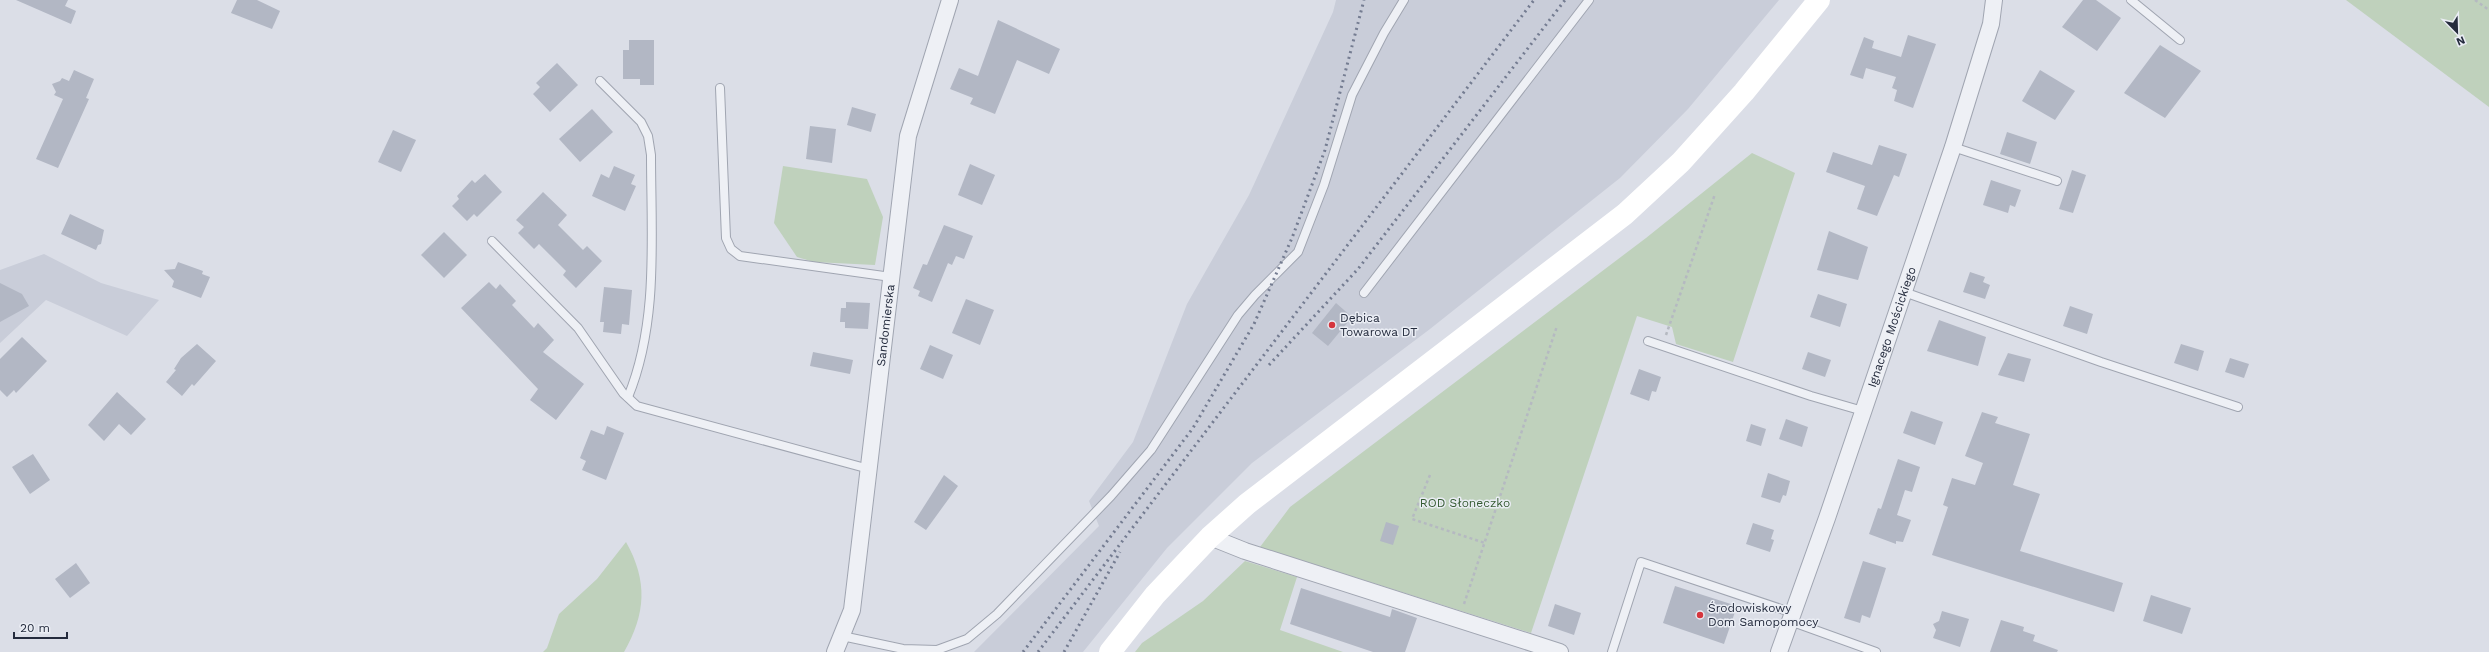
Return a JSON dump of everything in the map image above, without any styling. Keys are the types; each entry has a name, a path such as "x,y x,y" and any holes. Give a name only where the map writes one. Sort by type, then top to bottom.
{"street":[{"name":"Sandomierska","path":"835,652 852,610 908,136 950,0"},
{"path":"1110,652 1155,595 1210,537 1247,504 1298,463 1625,214 1681,162 1744,92 1819,0"},
{"name":"Ignacego Mościckiego","path":"1779,652 1953,147 1991,24 1994,0"},
{"path":"1210,537 1245,551 1560,652"}],"lane":[{"path":"842,636 903,649 937,650 967,639 997,614 1111,496 1151,450 1238,316 1255,295 1298,252 1324,185 1352,95 1384,33 1404,0"},
{"path":"1364,293 1589,0"},
{"path":"2131,0 2180,40"},
{"path":"600,81 640,122 648,136 651,155 648,309 642,353 628,397"},
{"path":"720,88 726,238 731,249 740,256 891,278"},
{"path":"1953,147 2057,181"},
{"path":"492,241 578,328 628,397 637,406 869,469"},
{"path":"1904,292 2101,362 2238,407"},
{"path":"1648,341 1811,396 1863,411"},
{"path":"1612,652 1640,562 1792,617 1876,652"}],"path":[{"path":"2475,0 2489,10"},
{"path":"1662,346 1715,194"},
{"path":"1459,619 1557,326"},
{"path":"1430,475 1412,519 1485,543"}],"shaded area":[{"path":"1336,0 1779,0 1688,109 1620,178 1430,329 1252,463 1167,548 1083,652 974,652 1099,526 1089,501 1133,442 1187,304 1249,195 1333,12"},
{"path":"44,254 101,283 159,300 127,336 46,300 0,343 0,270"}],"green space":[{"path":"2346,0 2489,0 2489,107"},
{"name":"ROD Słoneczko","path":"1752,153 1795,173 1733,362 1676,344 1672,327 1637,316 1531,633 1260,547 1290,507 1646,238"},
{"path":"783,166 867,179 883,217 875,265 814,262 797,257 774,223"},
{"path":"626,542 638,570 642,597 637,624 624,652 543,652 547,648 559,614 597,579"},
{"path":"1245,561 1297,577 1280,630 1343,652 1135,652 1142,643 1203,601"}],"building":[{"path":"16,0 68,0 65,6 76,11 71,24"},
{"path":"237,0 257,0 280,11 272,29 231,13"},
{"path":"2083,0 2096,0 2121,18 2097,51 2062,27"},
{"path":"998,20 1060,49 1049,74 1017,60 995,114 970,104 973,98 950,89 959,68 978,76"},
{"path":"1908,35 1936,44 1913,108 1894,101 1897,90 1892,88 1896,77 1866,68 1863,79 1850,75 1864,37 1874,41 1872,48 1901,57"},
{"path":"629,40 654,40 654,85 640,85 640,79 623,79 623,50 629,50"},
{"path":"2160,45 2201,71 2165,118 2124,93"},
{"path":"557,63 578,85 550,112 533,94 540,87 536,83"},
{"path":"74,70 94,79 86,98 89,99 58,168 36,159 63,99 54,95 56,92 52,84 60,81 62,78 69,81"},
{"path":"2040,70 2075,91 2055,120 2022,101"},
{"path":"852,107 876,114 871,132 847,125"},
{"path":"592,109 613,132 580,162 559,139"},
{"path":"810,126 836,129 832,163 806,159"},
{"path":"393,130 416,140 401,172 378,162"},
{"path":"2007,132 2037,142 2030,164 2000,154"},
{"path":"1879,145 1907,154 1899,177 1894,175 1877,216 1857,209 1865,186 1826,172 1833,152 1872,165"},
{"path":"970,164 995,175 982,205 958,195"},
{"path":"614,166 635,175 631,184 636,186 625,211 592,196 601,174 609,178"},
{"path":"2072,170 2086,175 2073,213 2059,209"},
{"path":"485,174 502,192 477,217 474,214 467,221 452,206 459,199 457,196 472,180 475,183"},
{"path":"1991,180 2021,190 2015,207 2010,205 2008,213 1983,205"},
{"path":"543,192 567,215 558,225 583,250 587,246 602,261 576,288 563,275 566,271 539,244 534,249 518,233 524,227 516,220"},
{"path":"70,214 104,230 101,244 98,245 96,250 61,234"},
{"path":"944,225 973,236 964,259 956,256 952,265 948,263 932,302 918,296 920,291 913,288 923,264 927,265"},
{"path":"1829,231 1868,247 1858,280 1817,270"},
{"path":"444,232 467,255 444,278 421,255"},
{"path":"178,262 203,271 202,274 210,277 201,298 172,287 174,281 164,270 175,269"},
{"path":"1970,272 1985,277 1983,282 1990,285 1985,299 1963,292"},
{"path":"489,282 496,289 500,284 516,301 512,305 534,328 538,323 554,340 543,352 584,384 556,420 530,400 538,389 461,308"},
{"path":"0,283 22,294 29,306 0,322"},
{"path":"604,287 632,290 629,325 622,324 621,334 603,332 604,322 600,322"},
{"path":"1818,294 1847,304 1840,327 1810,317"},
{"path":"966,299 994,310 980,345 952,333"},
{"path":"846,302 870,303 868,329 845,328 845,322 840,322 841,308 846,308"},
{"name":"Dębica Towarowa DT","path":"1336,303 1352,317 1328,346 1312,333"},
{"path":"2070,306 2093,314 2087,334 2063,326"},
{"path":"1939,320 1986,337 1978,366 1927,351"},
{"path":"22,337 47,361 16,393 14,390 7,397 0,390 0,359"},
{"path":"197,344 216,361 194,386 192,384 182,396 166,382 176,370 174,369 181,358"},
{"path":"2181,344 2204,351 2198,371 2174,363"},
{"path":"930,345 953,355 943,379 920,369"},
{"path":"813,352 853,360 850,374 810,366"},
{"path":"1808,352 1831,360 1825,377 1802,369"},
{"path":"2008,353 2031,359 2024,382 1998,375"},
{"path":"2230,358 2249,364 2244,378 2225,372"},
{"path":"1639,369 1661,377 1656,392 1652,391 1649,401 1630,394"},
{"path":"117,392 146,419 131,435 119,424 104,441 88,425"},
{"path":"1911,411 1943,422 1935,445 1903,433"},
{"path":"1982,412 1998,417 1995,423 2030,434 2013,485 2040,494 2020,551 2123,583 2114,612 1932,555 1948,507 1943,505 1952,478 1975,485 1983,463 1965,456"},
{"path":"1786,419 1808,427 1802,447 1779,439"},
{"path":"1751,424 1766,429 1761,446 1746,441"},
{"path":"607,426 624,433 606,480 582,470 586,461 580,458 591,430 604,435"},
{"path":"33,454 50,480 30,494 12,467"},
{"path":"1898,459 1920,467 1912,492 1905,490 1897,515 1911,520 1903,542 1896,541 1896,544 1869,534 1878,508 1881,509"},
{"path":"1768,473 1790,481 1786,496 1783,495 1780,503 1761,497"},
{"path":"944,475 958,486 926,530 914,522"},
{"path":"1386,522 1399,526 1393,545 1380,541"},
{"path":"1753,523 1774,530 1771,539 1774,540 1770,552 1746,544"},
{"path":"1863,561 1886,568 1870,618 1862,615 1860,623 1844,618"},
{"path":"76,563 90,583 70,598 55,579"},
{"name":"Środowiskowy Dom Samopomocy","path":"1675,586 1737,606 1724,644 1663,623"},
{"path":"1301,588 1390,617 1392,609 1417,618 1405,652 1373,652 1290,624"},
{"path":"2151,595 2191,608 2182,634 2143,621"},
{"path":"1555,604 1581,613 1574,635 1548,626"},
{"path":"1942,611 1969,619 1960,647 1933,638 1936,630 1933,624 1939,621"},
{"path":"2001,620 2024,627 2023,631 2035,635 2033,641 2058,650 2057,652 1990,652"}],"railway":[{"path":"1023,652 1193,428 1254,324 1292,238 1325,150 1364,0"},
{"path":"1038,652 1534,0"},
{"path":"1269,365 1358,269 1565,0"},
{"path":"1064,652 1120,552"}],"place":[{"name":"Dębica Towarowa DT","path":"1332,325"},
{"name":"Środowiskowy Dom Samopomocy","path":"1700,615"}]}
